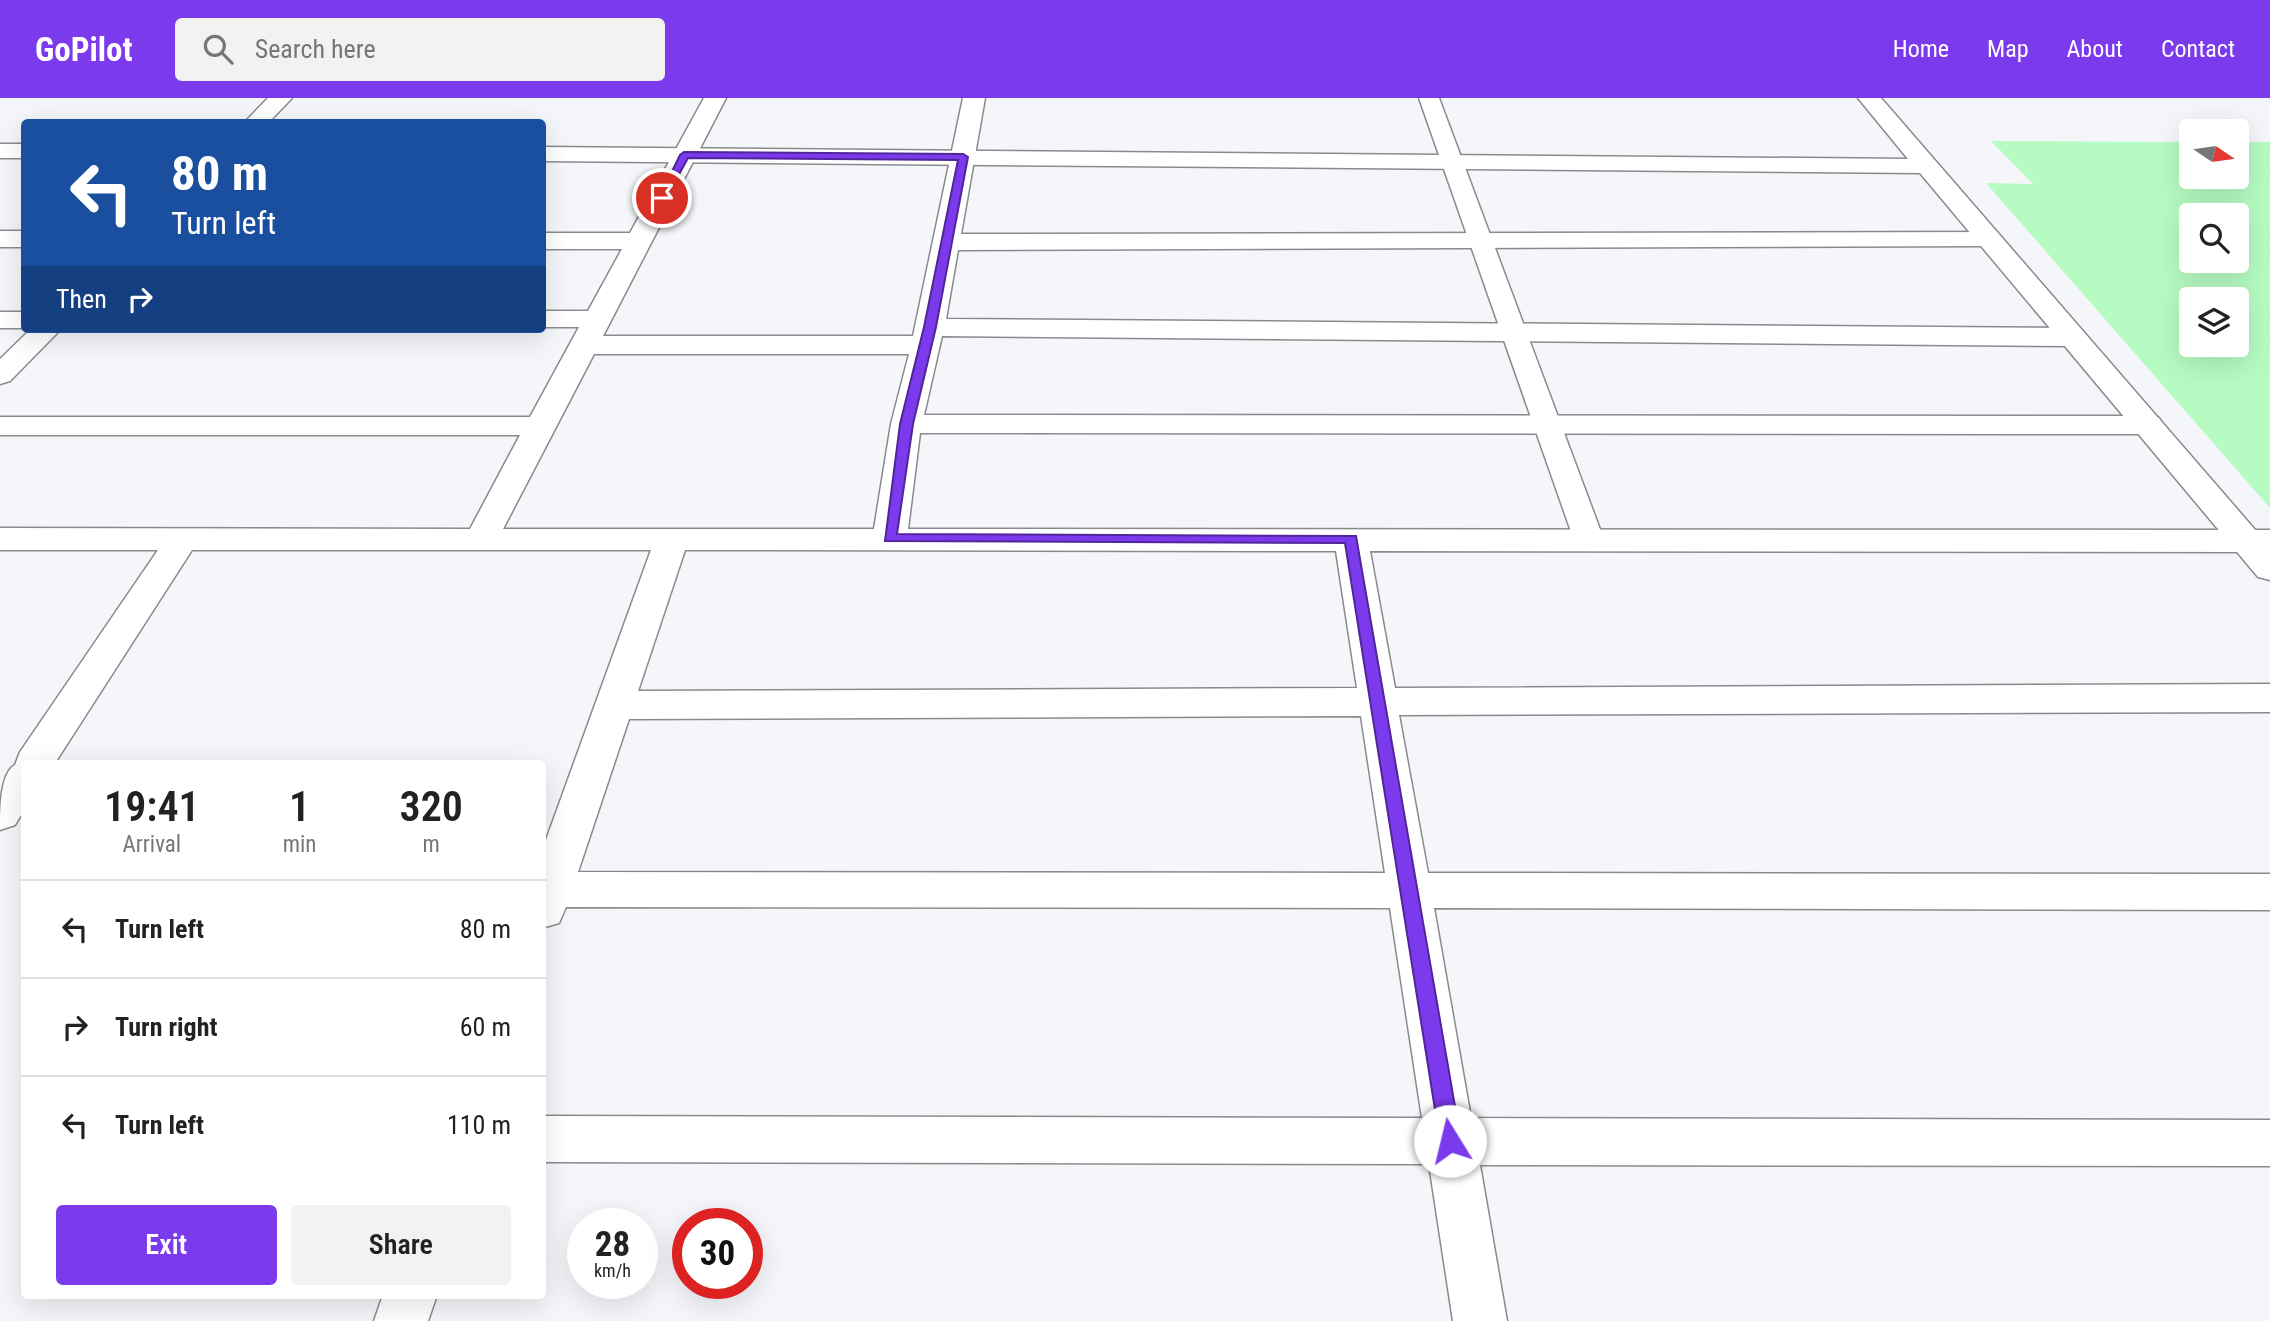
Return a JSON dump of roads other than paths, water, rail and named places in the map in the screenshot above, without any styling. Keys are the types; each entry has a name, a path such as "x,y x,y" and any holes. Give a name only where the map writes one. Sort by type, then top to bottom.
{"street":[{"path":"259,119 281,98"},
{"path":"482,537 715,98"},
{"path":"890,538 906,424 928,336 974,98"},
{"path":"1869,98 2148,425 2258,541 2270,569"},
{"path":"0,151 21,151"},
{"path":"546,154 1451,159 1927,166"},
{"path":"947,242 1989,238"},
{"path":"0,239 21,239"},
{"path":"546,241 639,241"},
{"path":"546,319 598,319"},
{"path":"0,320 21,320"},
{"path":"585,345 928,336 1513,332 2073,337"},
{"path":"0,375 43,333"},
{"path":"906,424 2148,425"},
{"path":"0,426 541,426"},
{"path":"0,539 482,537 2258,541"},
{"path":"36,760 183,538"},
{"path":"672,538 546,899 1409,890 2270,892"},
{"path":"1351,539 1480,1321"},
{"path":"614,705 2270,698"},
{"path":"0,814 21,782"},
{"path":"546,1139 2270,1143"},
{"path":"401,1321 409,1299"}],"lane":[{"path":"1429,98 1589,540"}]}
